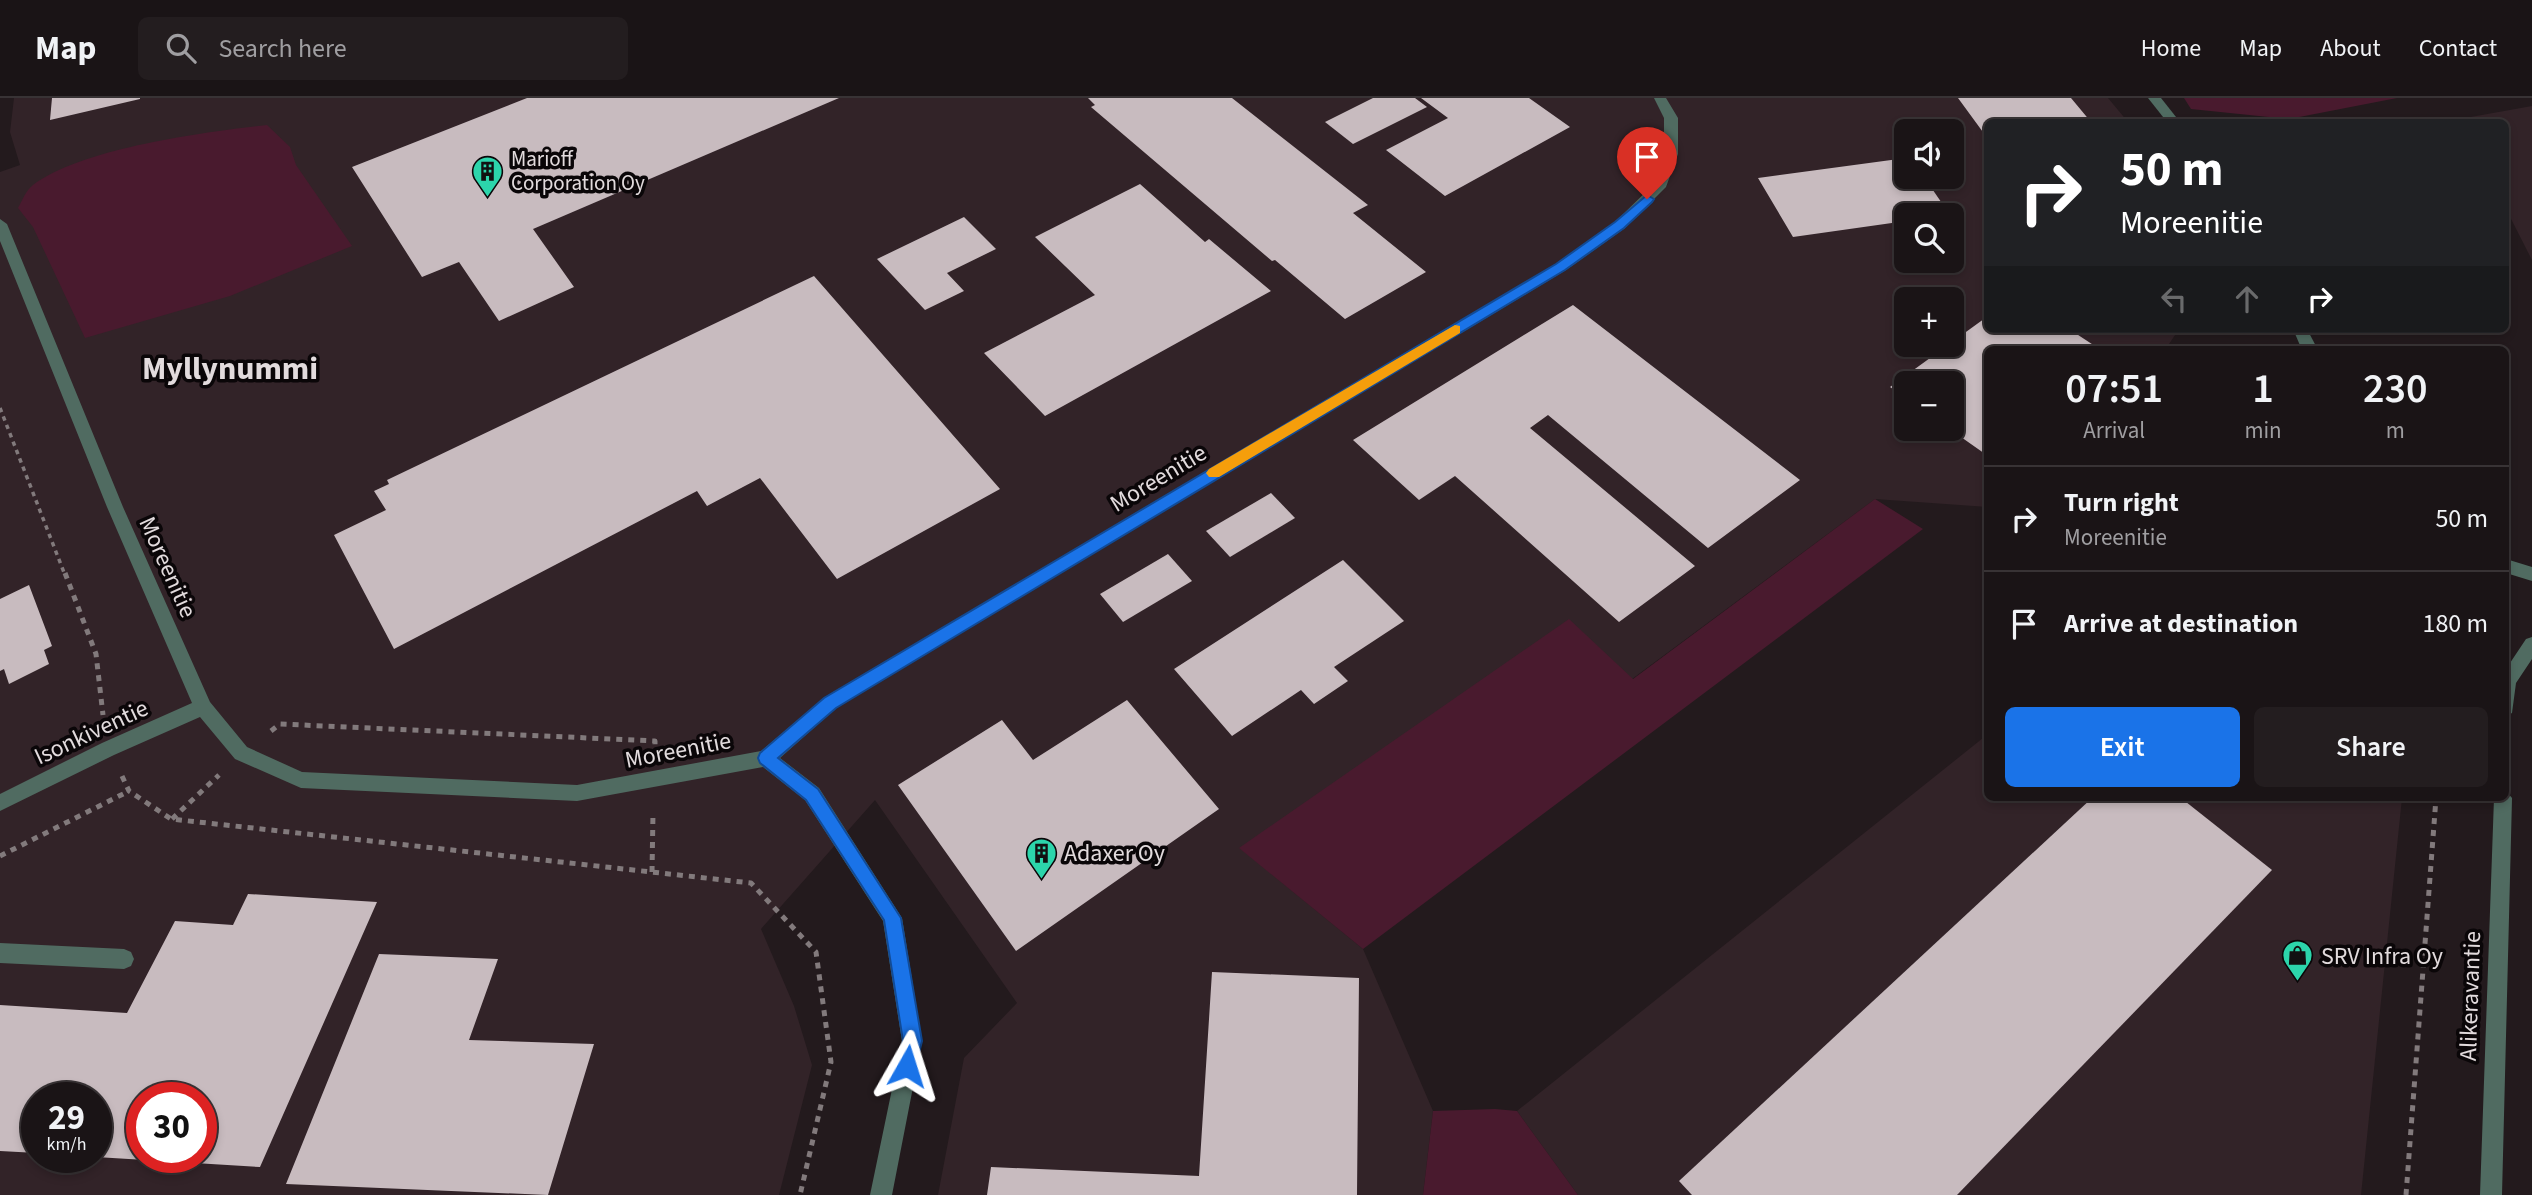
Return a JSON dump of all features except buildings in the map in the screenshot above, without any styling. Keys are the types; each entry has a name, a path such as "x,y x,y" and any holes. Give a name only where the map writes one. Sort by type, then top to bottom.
{"street":[{"name":"Moreenitie","path":"0,224 115,507 203,707 241,754 301,780 577,793 766,758 830,703 1561,267 1620,225 1659,187 1671,154 1671,118 1660,98"},
{"path":"2154,98 2172,119"},
{"path":"2509,567 2532,574"},
{"path":"2509,679 2532,644"},
{"name":"Isonkiventie","path":"0,803 108,749 203,707"},
{"path":"766,758 812,794 892,918 912,1041 881,1195"},
{"name":"Alikeravantie","path":"2491,1195 2503,801"},
{"path":"0,953 124,959"}],"path":[{"path":"0,856 129,791"},
{"path":"2406,1195 2436,801"}],"shaded area":[{"path":"14,98 2108,98 2126,119 1984,119 1984,333 2176,333 2168,346 1984,346 1984,507 1875,499 1632,679 1240,848 1363,949 1433,1111 1423,1195 938,1195 964,1058 1017,1003 875,800 761,929 794,1006 812,1065 779,1195 0,1195 0,172 20,165 10,132"},
{"path":"2184,98 2397,98 2289,119 2191,109"},
{"path":"2532,106 2532,260 2509,215 2509,119 2460,119"},
{"path":"267,125 290,147 296,165 352,246 230,296 85,338 33,227 18,208 28,190 55,172 112,152 179,137"},
{"path":"1875,499 1923,529 1363,949 1239,848 1569,619 1633,679"},
{"path":"1984,737 1984,801 2402,801 2361,1195 1578,1195 1517,1111"},
{"path":"1433,1111 1517,1111 1578,1195 1423,1195"}],"slow traffic":[{"path":"1214,473 1455,330"}],"place":[{"name":"Marioff Corporation Oy","path":"488,198"},
{"name":"Adaxer Oy","path":"1041,880"},
{"name":"SRV Infra Oy","path":"2298,983"}],"district":[{"name":"Myllynummi","path":"230,368"}],"route":[{"path":"907,1066 912,1041 892,918 812,794 766,758 830,703 1561,267 1620,225 1647,199"}]}
